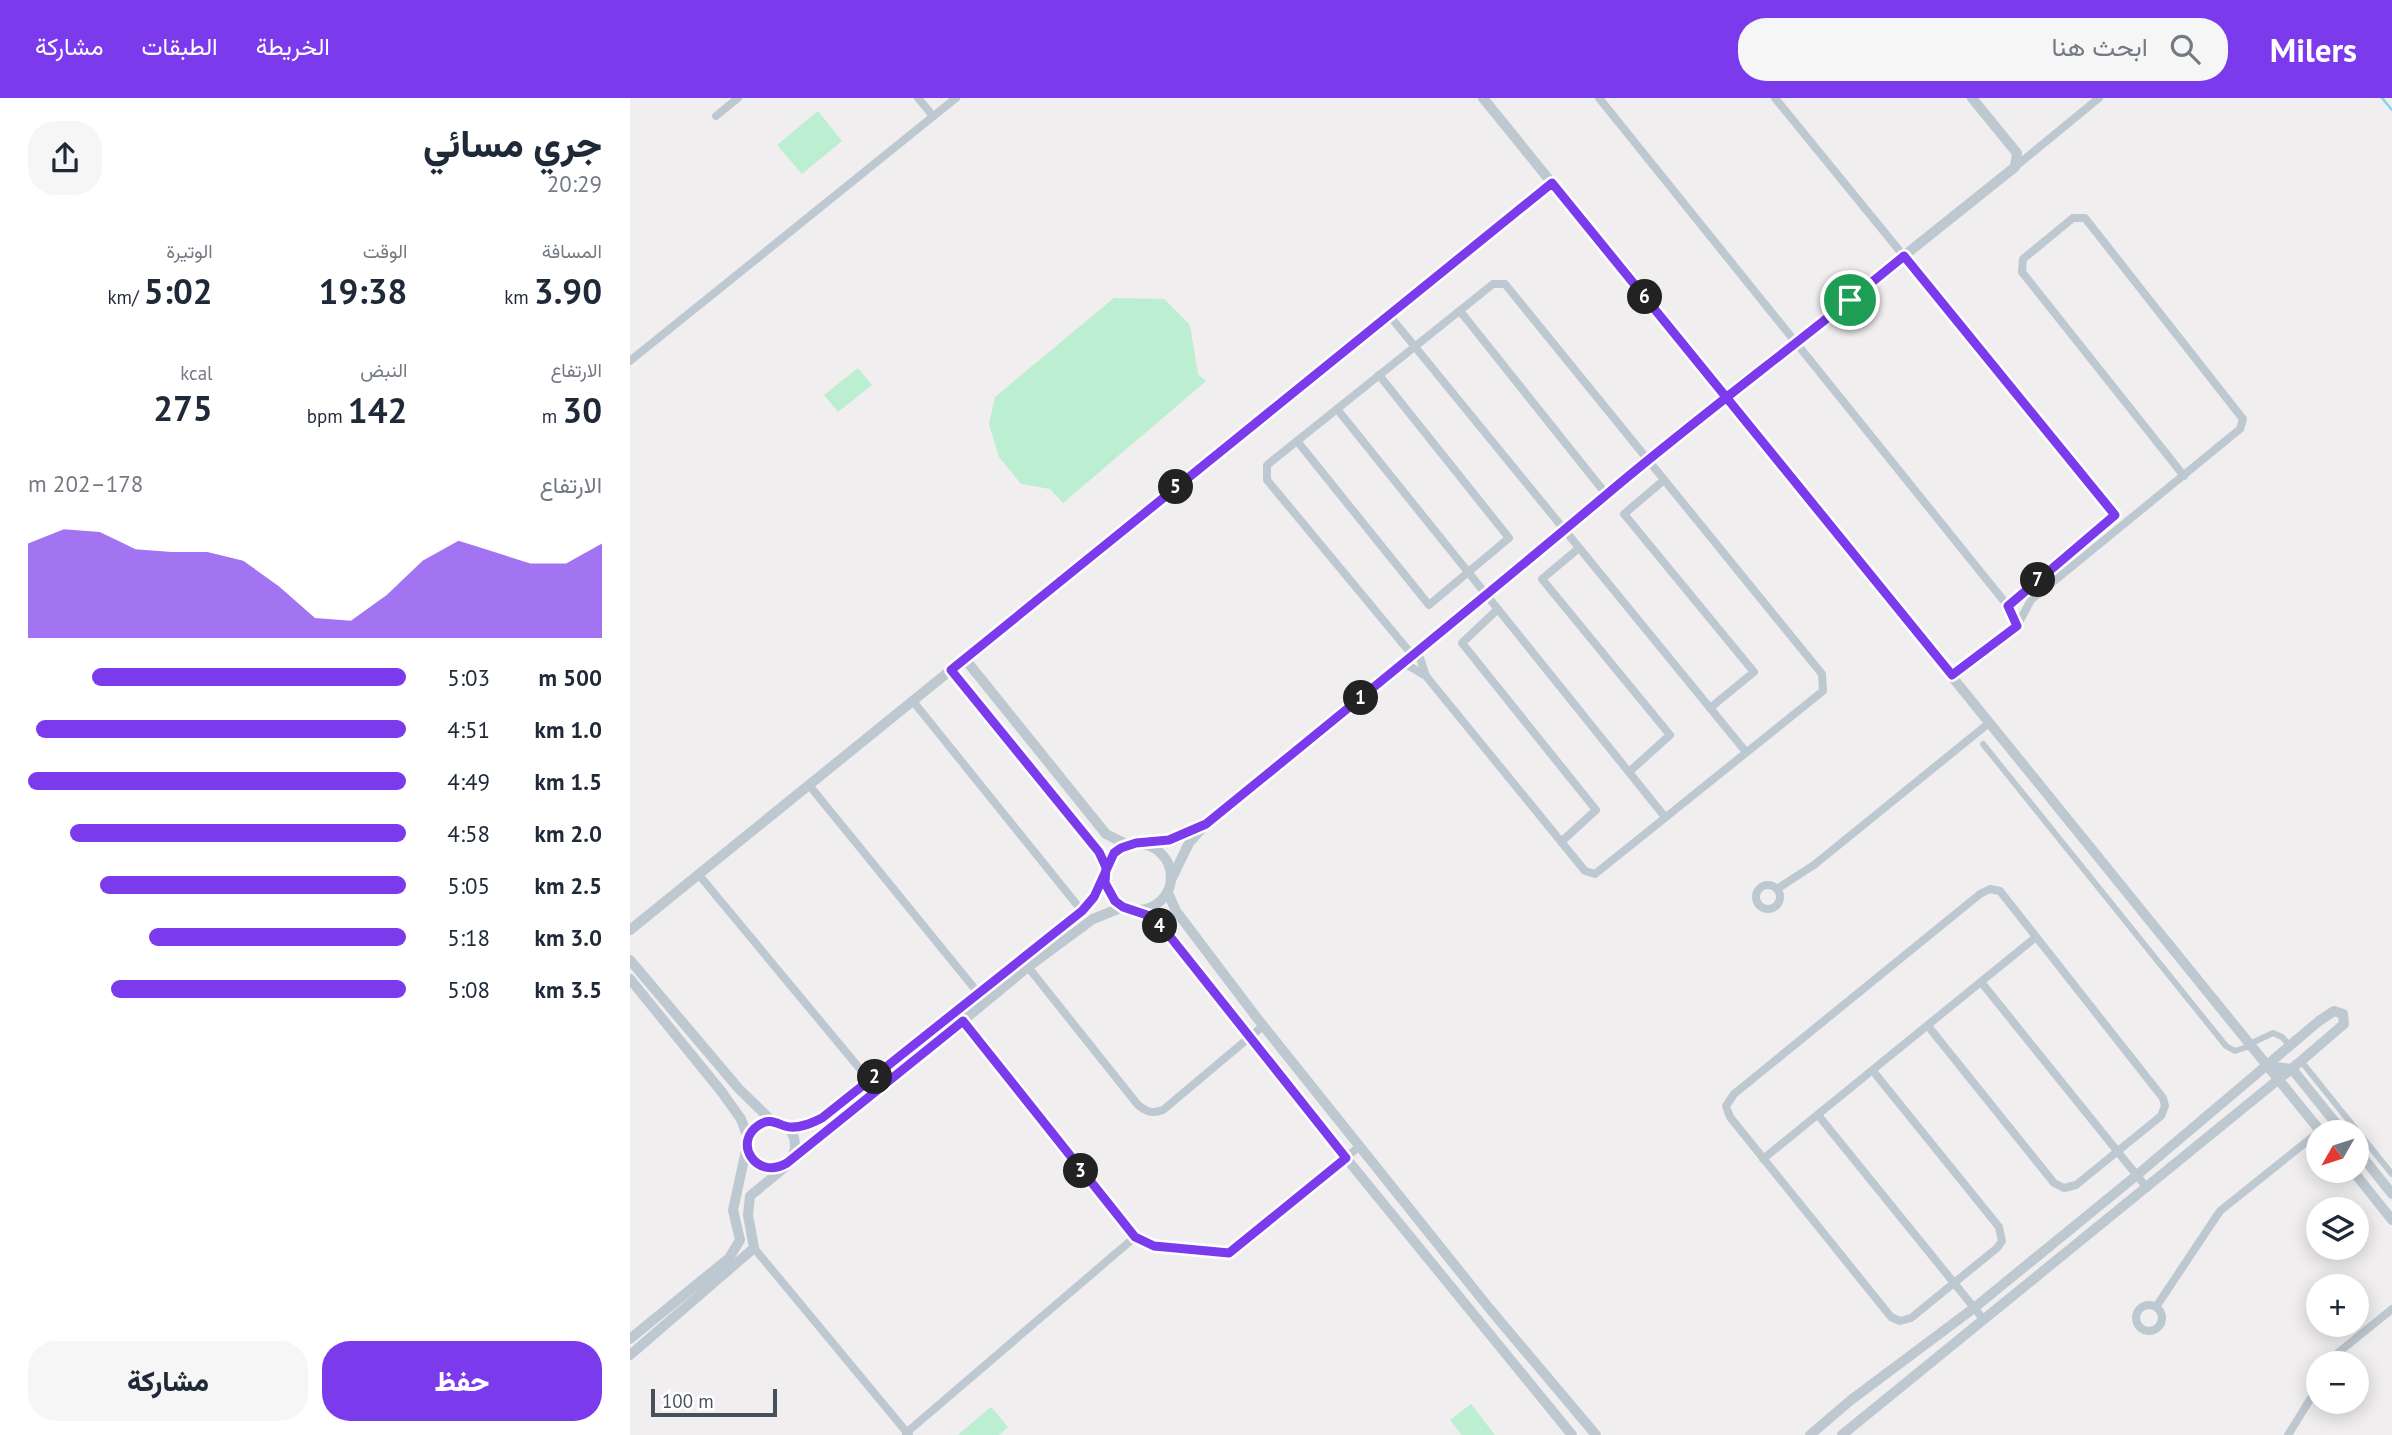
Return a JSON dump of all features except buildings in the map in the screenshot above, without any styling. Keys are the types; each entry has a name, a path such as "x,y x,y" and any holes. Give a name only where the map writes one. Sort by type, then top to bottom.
{"street":[{"path":"716,116 738,98"},
{"path":"918,98 933,116"},
{"path":"630,361 956,98"},
{"path":"1483,98 2311,1120"},
{"path":"1599,98 2008,606 2017,626"},
{"path":"1775,98 2115,515 2132,518"},
{"path":"1972,98 2017,153 2015,167"},
{"path":"1135,1237 908,1434 754,1248 748,1215 750,1196 787,1163 1028,967 1093,919 1128,908 1153,907 1168,893 1171,880 1189,843 1206,824 1565,531 1606,494 2099,98"},
{"path":"630,930 1552,183"},
{"path":"1952,675 2017,626 2031,600 2184,476 2240,429 2243,419 2085,218 2073,218 2023,259 2022,272 2184,476"},
{"path":"1493,284 1505,284 1822,674 1823,691 1595,874 1585,871 1268,480 1267,465 1415,347 1493,284"},
{"path":"1460,311 1606,494"},
{"path":"1389,315 1746,752"},
{"path":"1297,441 1429,605 1509,538 1379,376"},
{"path":"1337,409 1665,817"},
{"path":"1664,480 1624,514 1754,672 1710,708"},
{"path":"2008,606 2115,515"},
{"path":"1579,548 1542,579 1670,735 1629,772"},
{"path":"1498,610 1462,643 1596,810 1561,842"},
{"path":"1412,657 1426,676"},
{"path":"965,659 1106,834 1128,845"},
{"path":"951,670 1099,852 1109,893 1128,908 1150,916 1172,939 1572,1435"},
{"path":"912,700 1082,911"},
{"path":"1777,889 1814,865 1989,723"},
{"path":"1983,744 2227,1046 2235,1051 2247,1047"},
{"path":"809,785 979,994"},
{"path":"630,960 739,1089 772,1121 786,1127 811,1124 870,1081 1082,911 1094,897 1114,853 1128,845 1169,840 1206,824"},
{"path":"1144,844 1153,847 1168,861 1171,880"},
{"path":"699,875 870,1081"},
{"path":"1873,1071 1999,1227 2002,1241 1997,1248 1911,1318 1900,1321 1891,1317 1763,1159 1730,1117 1726,1106 1734,1094 1980,894 1990,889 2000,891 2163,1098 2165,1106 2161,1116 2076,1185 2064,1188 2054,1183 1928,1026"},
{"path":"1168,893 1176,911 1263,1026 1489,1308 1596,1435"},
{"path":"1763,1159 2036,937"},
{"path":"1028,967 1138,1105 1146,1111 1154,1113 1163,1110 1263,1026"},
{"path":"630,979 741,1119 753,1160 765,1168 780,1167 787,1163 795,1145 794,1138 786,1127"},
{"path":"1981,982 2147,1188"},
{"path":"1810,1435 1851,1400 1974,1308 2334,1011 2343,1014 2344,1024 2292,1069 1842,1435"},
{"path":"963,1021 1135,1237 1154,1246 1229,1253 1360,1146"},
{"path":"2254,1042 2273,1032 2291,1047"},
{"path":"2301,1061 2392,1174"},
{"path":"2267,1066 2292,1069 2333,1120"},
{"path":"1818,1115 1984,1320"},
{"path":"630,1339 729,1258 740,1240 733,1210 748,1142 757,1126 772,1121"},
{"path":"2156,1307 2220,1211 2306,1142"},
{"path":"2370,1166 2392,1194"},
{"path":"2363,1183 2392,1220"},
{"path":"630,1355 754,1248"},
{"path":"2340,1351 2392,1309"},
{"path":"2288,1435 2306,1406"}],"green space":[{"path":"818,111 842,141 802,174 777,145"},
{"path":"1114,298 1164,299 1190,325 1198,374 1206,381 1063,503 1050,489 1021,484 999,457 989,424 995,397"},
{"path":"858,368 872,385 838,412 824,395"},
{"path":"1471,1404 1495,1435 1462,1435 1450,1420"},
{"path":"991,1407 1008,1427 999,1435 958,1435"}],"waterway":[{"path":"2382,98 2392,110"}],"route":[{"path":"1850,300 1728,398 1606,494 1565,531 1206,824 1169,840 1136,843 1114,853 1106,867 1094,897 1082,911 822,1118 811,1124 786,1127 772,1121 757,1126 751,1131 747,1146 753,1160 758,1165 773,1169 787,1163 963,1021 1135,1237 1154,1246 1229,1253 1346,1158 1172,939 1150,916 1123,907 1115,901 1105,883 1106,867 1099,852 951,670 1552,183 1728,398 1952,675 2017,626 2008,606 2115,515 1904,256 1850,300"}]}
